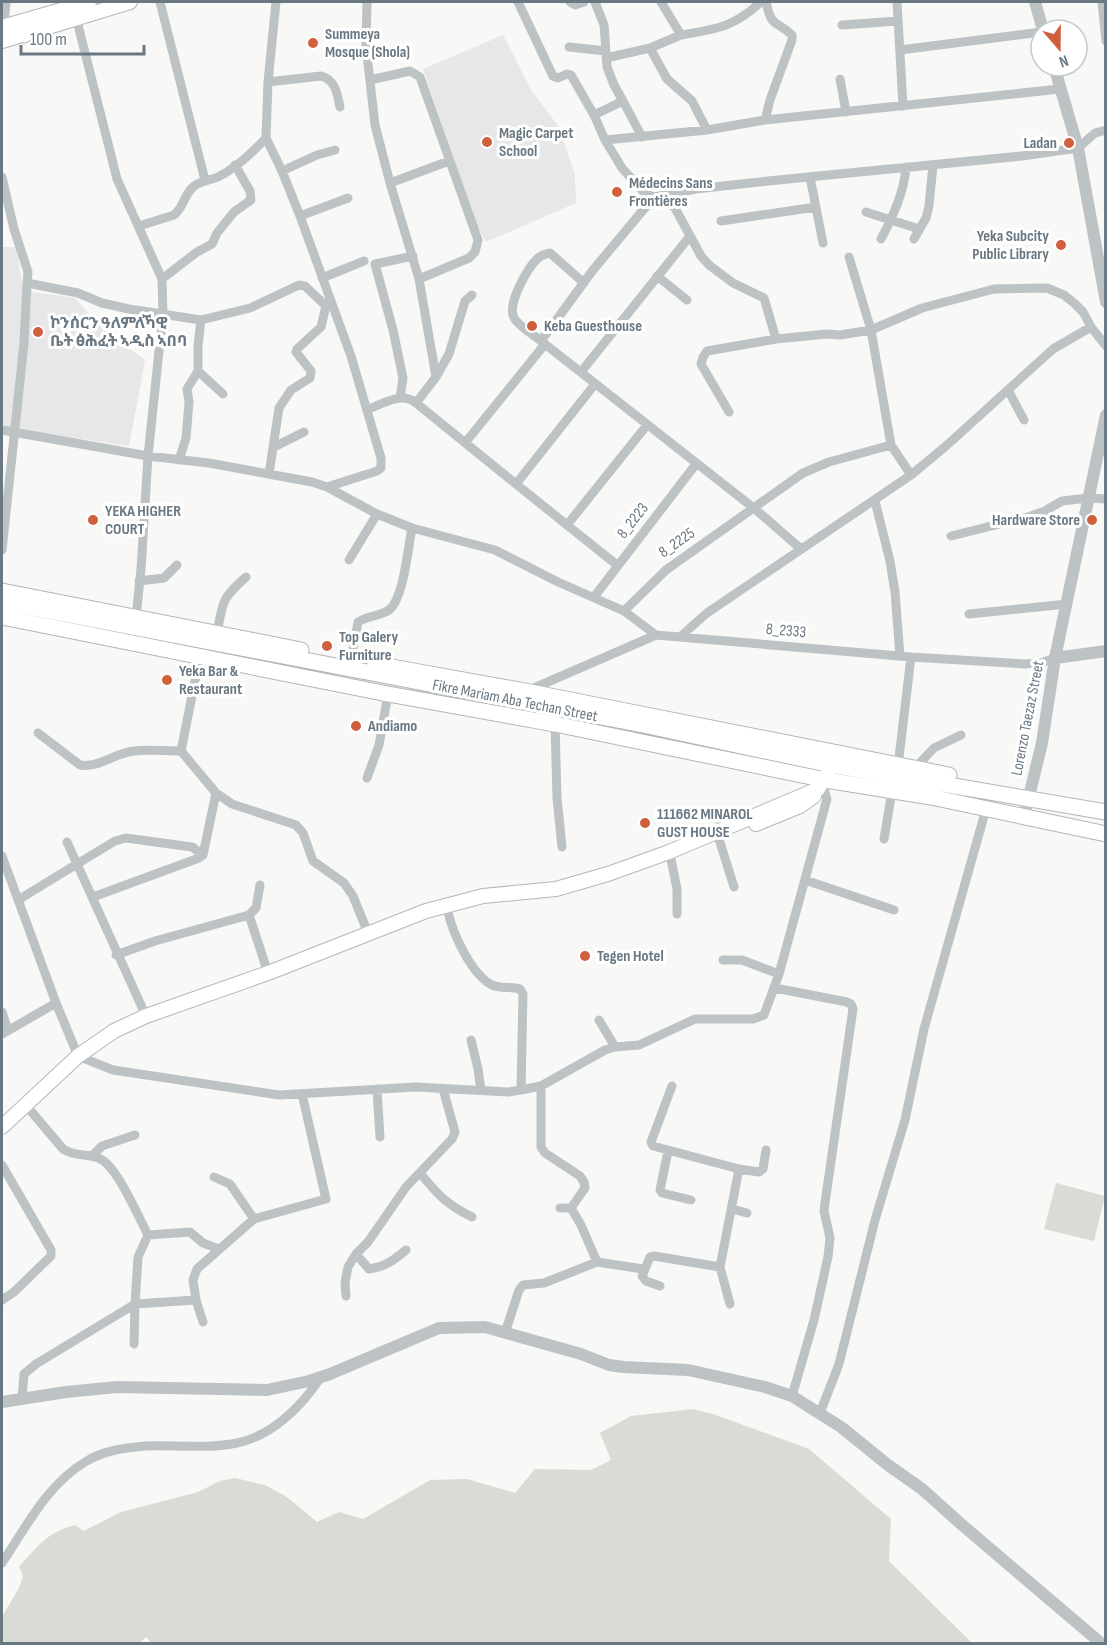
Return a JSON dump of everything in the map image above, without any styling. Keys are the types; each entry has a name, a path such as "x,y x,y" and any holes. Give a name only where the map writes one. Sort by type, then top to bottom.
{"main road":[{"path":"2,41 22,28 89,2"},
{"path":"74,8 130,2"},
{"path":"3,27 22,28"},
{"path":"2,591 131,629 217,633 525,691 915,768 988,784 1005,795"},
{"name":"Fikre Mariam Aba Techan Street","path":"2,602 131,629 643,725 831,765 1106,812"},
{"name":"Fikre Mariam Aba Techan Street","path":"2,617 131,629 200,656 388,694 555,724 824,782 892,791 1106,834"},
{"path":"2,1127 114,1031 146,1016 448,912 488,904 558,897 808,796 824,782 831,765"},
{"path":"2,1137 81,1058 166,1016 312,959 368,933 458,901 483,896 582,887 671,859 800,806 808,796"}],"street":[{"path":"3,27 6,2"},
{"path":"160,2 205,180"},
{"path":"276,2 268,82 266,138 300,216 329,305 351,356 381,458 381,468 353,480 327,487"},
{"path":"367,2 365,19 375,125 390,183 414,256 436,376"},
{"path":"518,2 553,76 558,78 567,74 571,75 622,168 646,194 668,202 675,208 701,256 720,274 764,298 776,339"},
{"path":"570,2 575,5 584,2"},
{"path":"595,2 604,25 606,55 614,85 642,137"},
{"path":"661,2 681,35"},
{"path":"568,47 606,55 650,48 681,35 732,24 741,20 763,2 776,26 792,35 765,120"},
{"path":"897,2 903,106"},
{"path":"1035,2 1039,18"},
{"path":"1102,2 1106,42"},
{"path":"74,8 117,179 162,279 163,313 148,456 139,581 131,629"},
{"path":"842,25 898,21"},
{"path":"900,50 1029,33"},
{"path":"650,48 667,79 692,101 707,130"},
{"path":"370,80 410,71 420,77 478,240 478,246 469,258 419,279"},
{"path":"268,82 327,77 334,85 340,107"},
{"path":"840,78 846,112"},
{"path":"1057,78 1078,147 1105,293"},
{"path":"605,140 707,130 765,120 1060,89"},
{"path":"594,115 623,101"},
{"path":"465,443 543,343 584,283 654,197 696,189 1022,156 1078,147 1095,133 1106,130"},
{"path":"139,226 174,215 193,186 216,178 247,157 266,138"},
{"path":"282,171 317,155 335,150"},
{"path":"390,183 449,161"},
{"path":"162,279 197,252 212,244 217,233 234,212 251,200 250,191 235,165"},
{"path":"914,239 926,218 933,165"},
{"path":"881,239 905,182 906,167"},
{"path":"2,177 14,229 28,272 24,343 2,550"},
{"path":"810,177 823,243"},
{"path":"300,216 348,198"},
{"path":"721,221 816,207"},
{"path":"866,212 919,229"},
{"path":"581,372 690,236"},
{"path":"584,283 550,253 543,254 536,259 515,295 512,315 543,343 755,509 801,549"},
{"path":"400,398 403,378 375,264 414,256"},
{"path":"849,257 871,330 891,445 911,475"},
{"path":"322,278 364,261"},
{"path":"657,276 687,300"},
{"path":"27,283 78,293 102,303 129,309 201,320 250,308 299,285 305,286 329,305"},
{"path":"729,412 701,363 707,351 776,339 826,333 840,335 871,330 922,308 994,289 1047,288 1064,295 1083,312 1106,346"},
{"path":"416,403 449,354 465,301 472,295"},
{"path":"269,474 279,408 291,390 310,378 311,371 296,352 297,349 321,327 329,305"},
{"path":"179,460 186,438 189,402 187,389 198,371 201,320"},
{"path":"681,636 707,613 911,475 1053,349 1091,327"},
{"path":"198,371 223,394"},
{"path":"516,484 595,384"},
{"path":"1008,390 1024,420"},
{"path":"368,410 400,398 408,398 617,565"},
{"path":"1055,658 1106,415"},
{"path":"567,525 647,425"},
{"path":"2,430 312,482 327,487 377,514 412,528 495,550 558,582 624,611 656,634"},
{"path":"274,447 304,432"},
{"name":"8_2225","path":"624,611 666,570 815,466 891,445"},
{"name":"8_2223","path":"594,597 696,464"},
{"path":"951,536 1028,517 1045,511 1062,501 1088,498 1106,499"},
{"path":"875,501 892,572 900,656"},
{"path":"349,560 377,514"},
{"path":"351,660 358,622 386,611 393,605 404,578 412,528"},
{"path":"139,581 164,578 177,565"},
{"path":"217,633 223,600 246,577"},
{"path":"969,614 1067,604"},
{"name":"8_2333","path":"525,691 656,634 911,657 1025,664 1041,663 1055,658"},
{"name":"Lorenzo Taezaz Street","path":"1024,818 1042,743 1055,658 1106,651"},
{"path":"181,751 200,656"},
{"path":"898,765 911,657"},
{"path":"367,778 379,745 388,694"},
{"path":"555,724 556,798 562,847"},
{"path":"38,733 80,765 96,765 132,751 181,751"},
{"path":"915,768 934,748 961,735"},
{"path":"181,751 216,793 232,804 296,825 303,833 313,861 344,883 368,933"},
{"path":"2,856 56,1004 81,1058 113,1070 262,1094 302,1095 416,1087 508,1092 541,1086 599,1053 615,1047 639,1045 699,1018 758,1018 764,1015 775,988 827,799 824,782"},
{"path":"884,839 892,791"},
{"path":"93,897 203,855 216,793"},
{"path":"820,1413 838,1364 875,1220 904,1120 924,1029 986,809"},
{"path":"18,900 115,842 126,838 192,848 203,855"},
{"path":"719,839 734,887"},
{"path":"67,842 93,897 116,955 146,1016"},
{"path":"671,859 677,889 677,914"},
{"path":"805,880 894,910"},
{"path":"116,955 166,938 249,915 256,908 260,885"},
{"path":"448,912 452,929 478,974 491,984 520,989 523,994 521,1090"},
{"path":"249,915 268,973"},
{"path":"723,960 742,960 779,974"},
{"path":"775,988 847,1002 853,1009 824,1211 830,1238 828,1257 814,1320 792,1396"},
{"path":"2,1012 5,1032 56,1004"},
{"path":"599,1020 615,1047"},
{"path":"471,1040 481,1090"},
{"path":"541,1086 541,1147 545,1153 580,1176 584,1182 585,1188 571,1208"},
{"path":"672,1086 651,1142 653,1146 668,1152 739,1169 762,1171 766,1150"},
{"path":"377,1089 380,1137"},
{"path":"346,1296 345,1283 348,1267 356,1254 368,1242 406,1187 452,1139 454,1132 443,1089"},
{"path":"203,1322 196,1300 194,1274 219,1249 254,1219 326,1199 302,1095"},
{"path":"30,1110 69,1154 93,1155 105,1161 148,1235"},
{"path":"93,1155 102,1146 135,1135"},
{"path":"668,1152 660,1190 662,1193 691,1200"},
{"path":"2,1165 51,1250 51,1256 14,1292 2,1300"},
{"path":"730,1304 720,1267 739,1169"},
{"path":"420,1173 441,1199 472,1217"},
{"path":"214,1177 230,1184 254,1219"},
{"path":"560,1208 571,1208"},
{"path":"571,1208 597,1262"},
{"path":"732,1209 747,1213"},
{"path":"148,1235 190,1232 203,1243 219,1249"},
{"path":"134,1344 138,1257 148,1235"},
{"path":"356,1254 369,1269 386,1265 406,1250"},
{"path":"660,1286 643,1278 644,1269 651,1257 657,1256 720,1267"},
{"path":"505,1332 520,1287 544,1283 597,1262 644,1269"},
{"path":"22,1398 24,1374 36,1364 135,1304 196,1300"},
{"path":"2,1402 117,1387 267,1390 321,1377 439,1328 485,1327 581,1354 609,1365 688,1370 765,1387 792,1396 820,1413 935,1499 961,1524 1102,1644"},
{"path":"2,1563 45,1498 68,1474 87,1461 118,1448 220,1445 238,1443 258,1436 280,1422 309,1395 321,1377"}],"shaded area":[{"path":"503,35 531,90 559,127 575,175 576,203 486,242 475,221 423,69"},
{"path":"2,247 16,247 23,286 33,292 75,298 106,332 145,360 129,446 2,427"},
{"path":"1056,1183 1105,1196 1094,1241 1044,1229"},
{"path":"693,1409 809,1449 891,1519 889,1561 972,1643 152,1644 146,1637 138,1644 2,1643 2,1617 19,1588 23,1576 19,1567 43,1541 65,1528 75,1525 84,1531 121,1512 198,1492 220,1481 235,1478 265,1485 287,1497 317,1522 339,1512 363,1519 430,1480 467,1479 515,1493 535,1469 591,1470 611,1460 600,1433 631,1416"}],"place":[{"name":"Summeya Mosque (Shola)","path":"313,43"},
{"name":"Magic Carpet School","path":"487,142"},
{"name":"Ladan","path":"1069,143"},
{"name":"Médecins Sans Frontières","path":"617,192"},
{"name":"Yeka Subcity Public Library","path":"1061,245"},
{"name":"Keba Guesthouse","path":"532,326"},
{"name":"ኮንሰርን ዓለምለኻዊ ቤት ፅሕፈት ኣዲስ ኣበባ","path":"38,332"},
{"name":"YEKA HIGHER COURT","path":"93,520"},
{"name":"Hardware Store","path":"1092,520"},
{"name":"Top Galery Furniture","path":"327,646"},
{"name":"Yeka Bar & Restaurant","path":"167,680"},
{"name":"Andiamo","path":"356,726"},
{"name":"111662 MINAROL GUST HOUSE","path":"645,823"},
{"name":"Tegen Hotel","path":"585,956"}]}
